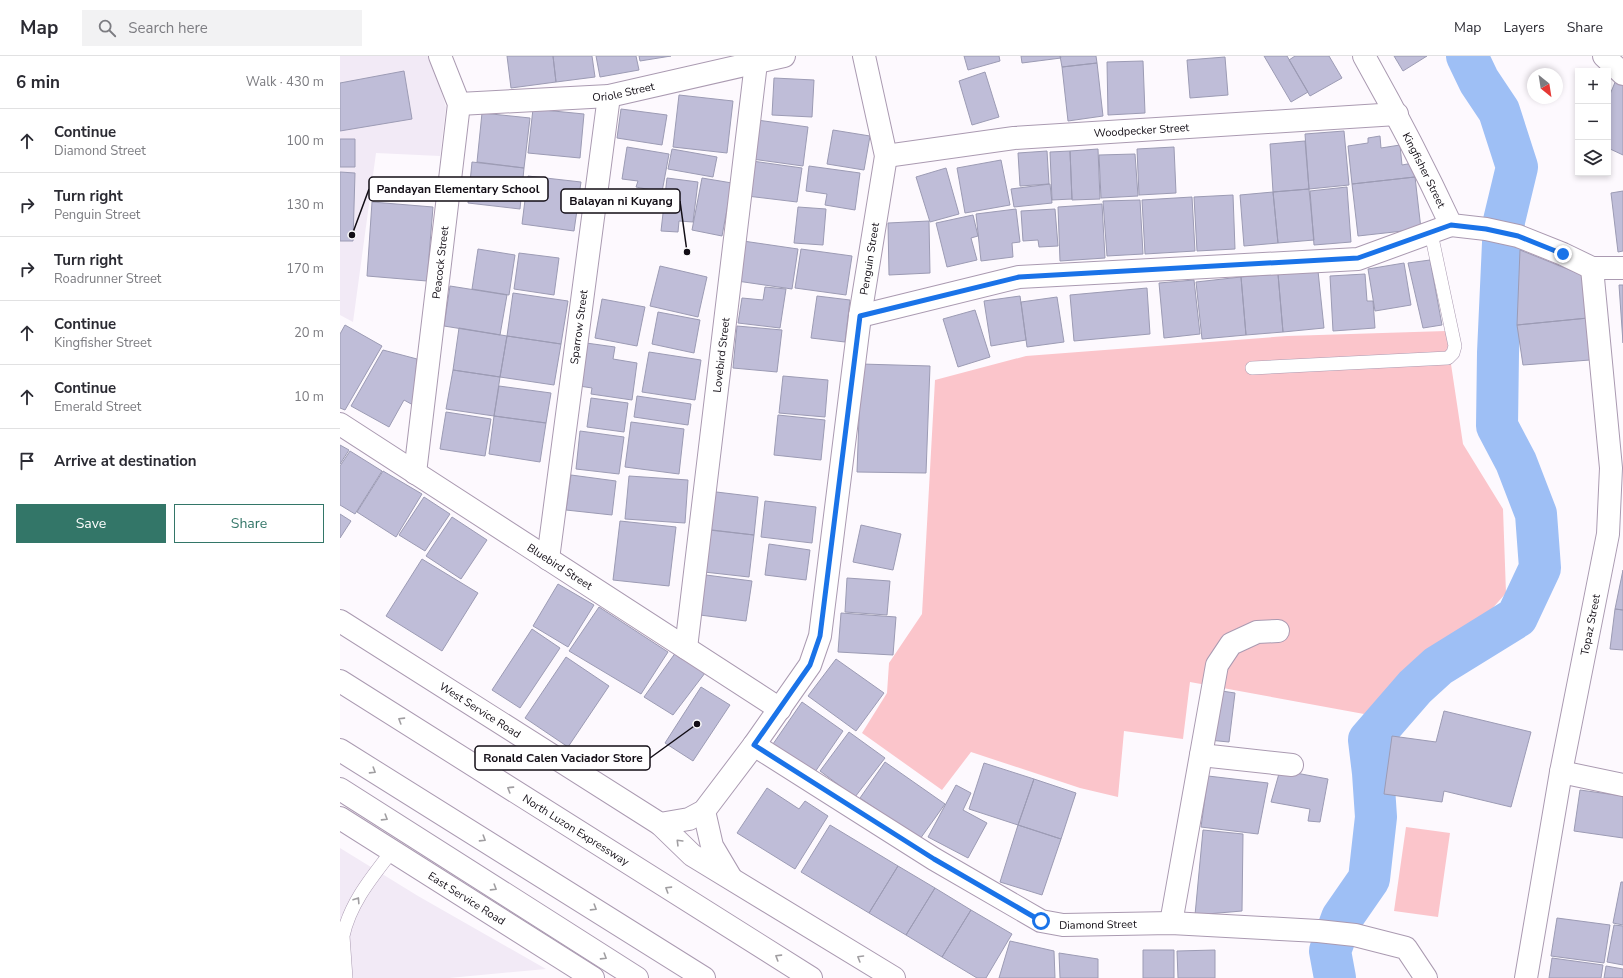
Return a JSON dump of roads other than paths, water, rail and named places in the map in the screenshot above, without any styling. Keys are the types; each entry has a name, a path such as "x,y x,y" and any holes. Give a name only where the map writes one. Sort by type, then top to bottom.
{"main road":[{"name":"Peacock Street","path":"415,473 459,104 440,56"},
{"name":"Oriole Street","path":"459,104 609,96 784,56"},
{"name":"Penguin Street","path":"660,824 689,819 704,811 754,745 810,665 820,636 860,316 886,156 864,56"},
{"name":"Kingfisher Street","path":"1364,56 1426,169 1451,225"},
{"path":"1604,56 1623,74"},
{"name":"Lovebird Street","path":"686,648 756,63"},
{"name":"Sparrow Street","path":"548,559 609,96"},
{"name":"Woodpecker Street","path":"886,156 1014,138 1397,114"},
{"path":"860,316 1019,277 1358,258 1451,225 1486,229 1518,236 1563,254 1592,268 1623,268"},
{"name":"Topaz Street","path":"1526,978 1561,772 1608,534 1611,468 1592,268"},
{"name":"Bluebird Street","path":"340,424 780,708"},
{"name":"West Service Road","path":"340,621 660,824 692,855 894,978"},
{"path":"1171,923 1217,665 1231,644 1257,632 1278,631"},
{"name":"North Luzon Expressway","path":"340,681 811,978"},
{"name":"Diamond Street","path":"754,745 934,859 1041,921 1064,925 1171,923 1318,931 1355,935 1406,948 1426,978"},
{"path":"340,750 704,978"},
{"path":"1201,754 1292,765"},
{"path":"1561,772 1623,785"},
{"path":"340,789 637,978"},
{"path":"704,811 712,846 733,880"},
{"name":"East Service Road","path":"340,818 593,978"}],"lane":[{"path":"1252,368 1448,358 1453,353 1455,346 1431,233"},
{"path":"346,978 341,935 353,906 392,851"}],"waterway":[{"path":"1335,978 1330,951 1342,918 1369,879 1376,817 1369,740 1415,687 1438,666 1517,617 1540,568 1536,514 1516,462 1497,426 1498,353 1504,221 1517,167 1499,111 1479,81 1467,56"}],"place":[{"name":"Pandayan Elementary School","path":"352,235"},
{"name":"Balayan ni Kuyang","path":"687,252"},
{"name":"Ronald Calen Vaciador Store","path":"697,724"}]}
